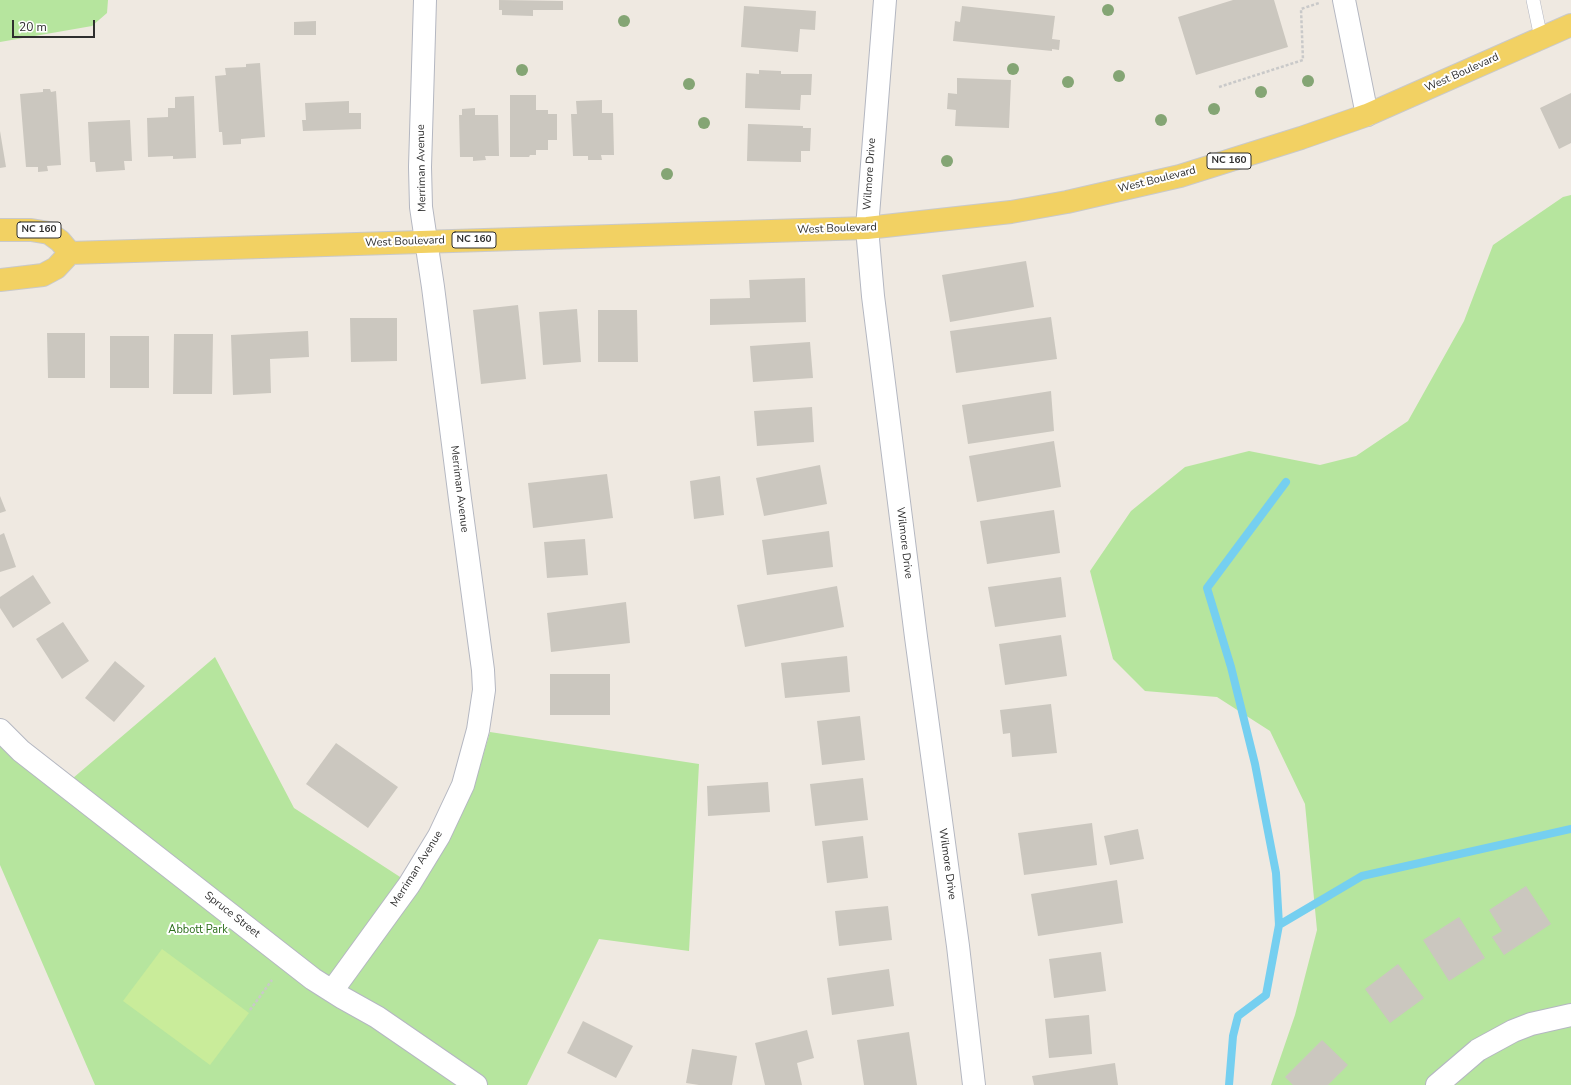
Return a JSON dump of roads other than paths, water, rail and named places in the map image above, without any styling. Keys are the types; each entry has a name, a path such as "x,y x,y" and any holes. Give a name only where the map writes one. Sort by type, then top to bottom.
{"main road":[{"name":"West Boulevard","path":"70,253 867,228 1011,212 1067,202 1180,176 1367,115 1571,25"},
{"name":"NC 160","path":"0,230 31,230 49,233 60,241 70,253"},
{"path":"0,280 36,276 49,272 62,263 70,253"}],"street":[{"name":"Merriman Avenue","path":"377,1017 364,1003 353,984 355,963 413,879 439,836 462,785 478,730 484,690 484,670 420,187 425,0"},
{"name":"Wilmore Drive","path":"885,0 867,228 875,311 917,642 958,946 974,1085"},
{"path":"1334,0 1367,115"},
{"name":"Spruce Street","path":"0,730 21,751 314,979 377,1017 476,1085"},
{"name":"Merriman Avenue","path":"332,991 364,949"},
{"path":"1437,1085 1478,1050 1513,1031 1531,1024 1571,1015"}],"lane":[{"path":"1533,0 1541,38"}],"waterway":[{"path":"1229,1085 1233,1036 1238,1016 1266,995 1279,925 1276,873 1255,764 1231,667 1207,588 1286,482"},
{"path":"1279,925 1362,876 1571,829"}],"park label":[{"name":"Abbott Park","path":"198,930"}]}
